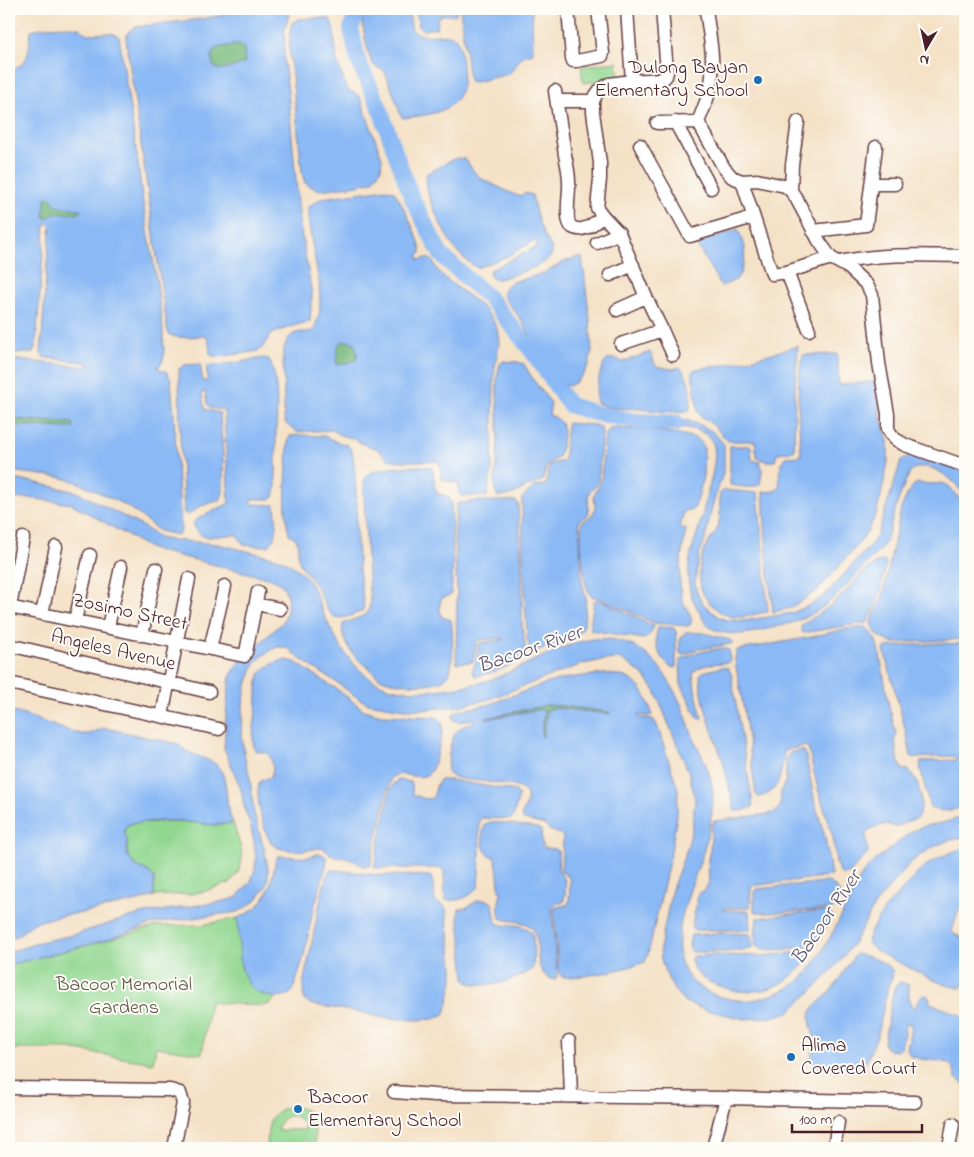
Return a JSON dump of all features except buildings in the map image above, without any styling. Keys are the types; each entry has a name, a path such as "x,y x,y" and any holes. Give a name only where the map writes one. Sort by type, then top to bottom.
{"street":[{"path":"568,9 572,58 574,61 577,61 602,56 598,9"},
{"path":"627,9 632,81"},
{"path":"662,9 666,76 658,80 609,84 599,91 593,100 592,112 600,163 598,208 619,233 646,298 673,355"},
{"path":"698,122 710,90 713,65 706,9"},
{"path":"555,90 570,181 569,223 572,227 579,229 595,224 603,216"},
{"path":"557,104 559,101 593,100"},
{"path":"675,122 711,188"},
{"path":"657,123 698,122"},
{"path":"698,122 724,168 732,176 742,181 757,180 785,186 791,191 823,248 867,285 872,295 879,363 888,414 888,429 891,434 906,445 965,466"},
{"path":"791,191 792,165 798,122"},
{"path":"640,145 690,236 753,216"},
{"path":"814,231 866,225 876,147"},
{"path":"742,181 772,274 835,260 904,255 965,256"},
{"path":"871,184 895,184"},
{"path":"597,243 619,233"},
{"path":"610,275 633,265"},
{"path":"787,272 809,330"},
{"path":"617,310 646,298"},
{"path":"621,344 662,330"},
{"path":"10,607 23,538"},
{"path":"42,614 56,547"},
{"path":"75,620 90,556"},
{"path":"108,628 121,567"},
{"path":"142,635 156,569"},
{"path":"162,716 189,579"},
{"path":"210,649 225,586"},
{"name":"Zosimo Street","path":"10,607 244,656 257,598 280,609"},
{"name":"Angeles Avenue","path":"9,645 209,692"},
{"path":"9,683 219,729"},
{"path":"570,1041 571,1096"},
{"path":"9,1088 170,1090 180,1094 183,1103 174,1148"},
{"path":"394,1092 916,1102"},
{"path":"713,1148 726,1098"},
{"path":"834,1148 838,1122"},
{"path":"949,1148 953,1124"}],"green space":[{"path":"241,45 244,48 245,62 226,69 215,68 212,63 212,51 217,48"},
{"path":"617,62 619,78 583,83 581,66"},
{"path":"50,195 64,205 80,209 81,212 77,214 55,213 46,219 44,215 45,199"},
{"path":"349,341 355,343 357,359 344,365 336,364 338,346 341,342"},
{"path":"9,419 68,422 74,424 73,427 69,428 9,425"},
{"path":"546,705 610,712 609,714 554,708 547,710 543,737 541,737 544,710 485,718"},
{"path":"181,821 214,825 233,823 241,848 242,860 238,873 230,883 206,891 191,894 154,896 154,878 149,872 135,865 127,854 127,839 124,832 126,827 132,823"},
{"name":"Bacoor Memorial Gardens","path":"238,918 241,968 260,994 276,998 270,1004 262,1006 210,1002 202,1054 156,1047 153,1063 69,1049 9,1049 9,965 157,926 202,925"},
{"path":"287,1107 297,1107 309,1114 314,1125 315,1148 267,1148 270,1123 275,1114","holes":["291,1116 297,1117 302,1121 305,1130 278,1130 282,1120"]}],"water":[{"path":"246,9 295,9 290,12 285,28 284,61 300,225 312,294 310,321 270,335 259,351 218,357 210,354 206,336 177,337 168,334 126,39 128,32 135,27 232,13","holes":["241,45 244,49 245,62 226,69 214,67 212,60 213,51 217,48"]},
{"path":"368,9 408,9 412,30 423,35 446,35 455,38 460,50 463,79 461,91 456,100 440,111 403,118 385,72 373,65 370,59 363,25 363,15"},
{"path":"415,9 457,9 457,12 455,15 443,15 437,18 438,24 436,28 423,30 419,27"},
{"path":"460,9 532,9 533,53 521,57 509,74 475,82 469,81"},
{"path":"298,19 330,19 333,26 337,61 346,87 349,91 360,97 382,158 381,169 373,181 320,190 305,183 302,173 289,48 292,23"},
{"path":"65,26 79,28 87,34 111,33 119,36 163,331 164,355 162,363 158,368 167,372 171,380 181,531 178,535 159,531 125,505 77,482 59,477 9,471 9,425 69,428 73,427 74,424 68,422 9,419 9,359 86,367 89,365 89,363 43,357 41,353 51,226 48,223 45,226 36,345 33,353 9,353 9,69 22,64 28,55 31,30","holes":["49,196 55,204 61,207 80,209 81,212 77,214 55,213 46,219 44,215 45,199"]},
{"path":"458,158 465,159 482,179 515,195 519,196 526,193 532,195 540,225 552,248 550,257 545,262 511,275 493,279 489,274 490,270 536,247 537,244 534,241 508,256 477,268 458,253 435,212 427,190 426,180 427,173"},
{"path":"386,189 394,191 418,239 421,250 418,256 419,260 430,259 446,279 481,306 494,323 498,333 499,344 494,375 492,471 487,496 462,496 459,493 458,483 443,480 440,463 436,461 397,461 388,459 376,448 340,435 333,430 297,432 286,424 284,418 283,354 285,345 293,334 314,330 319,315 319,282 308,220 308,207 322,198","holes":["349,341 355,343 357,359 344,364 336,364 338,346 341,342"]},
{"path":"738,229 745,246 741,272 736,280 721,286 696,244"},
{"path":"578,257 582,258 583,264 592,351 589,364 583,375 569,386 565,385 546,365 520,318 504,298 503,293 504,288 512,282 542,274"},
{"path":"798,346 794,451 777,453 775,461 757,458 755,441 728,441 698,412 692,373 695,369 747,360"},
{"path":"650,352 656,366 672,369 680,367 683,371 690,388 691,401 689,411 670,412 619,408 597,403 598,382 607,360 617,359 622,362"},
{"path":"837,354 839,385 875,381 881,418 888,441 888,462 880,500 876,514 860,542 818,590 791,608 773,612 763,492 774,491 779,488 781,463 786,457 801,456 798,392 803,355"},
{"path":"263,358 269,359 276,385 276,488 274,497 271,499 253,499 251,502 252,504 275,505 276,532 269,546 244,545 237,535 205,536 199,534 194,526 196,520 229,503 224,410 210,408 207,404 205,391 202,395 205,409 220,413 223,493 220,500 201,506 188,515 184,513 180,434 179,369 184,365 200,364 203,381 206,382 208,366"},
{"path":"503,361 524,364 551,403 549,415 558,419 562,426 563,434 560,454 547,464 543,480 513,494 497,496 495,484 498,442 497,381 498,370"},
{"path":"655,419 689,421 701,425 713,432 724,445 724,470 712,507 705,540 699,555 695,582 697,593 703,604 717,616 726,620 744,621 792,613 812,604 826,594 877,536 901,461 910,455 916,454 961,470 965,475 965,495 951,480 939,472 926,467 914,469 906,481 882,548 826,605 804,618 784,625 742,634 721,632 711,628 703,620 691,594 688,575 690,557 703,515 713,472 714,446 711,439 697,430 654,425"},
{"name":"Bacoor River","path":"567,423 595,425 601,428 602,434 597,485 590,491 588,497 589,513 579,520 582,583 586,597 584,626 569,638 532,652 530,651 527,637 522,498 534,486 546,485 549,464 564,461"},
{"path":"611,428 658,430 684,435 700,441 704,449 703,476 698,499 694,508 684,511 680,527 686,529 680,582 682,599 691,617 691,624 688,626 654,623 591,596 587,588 582,553 582,522 591,516 595,510 594,495 601,480 605,436"},
{"path":"290,436 324,436 346,444 352,450 357,505 356,528 359,570 364,606 362,611 351,616 336,617 328,610 316,586 300,564 297,540 289,534 286,511 288,441"},
{"path":"730,446 751,446 752,460 760,462 762,471 760,484 749,487 730,485"},
{"path":"419,466 429,467 433,470 437,493 449,497 451,503 453,561 451,595 442,598 440,612 442,617 451,620 452,663 449,674 445,679 427,684 405,684 380,678 357,659 345,640 342,628 343,624 365,615 369,610 364,481 368,474 381,470"},
{"path":"9,479 28,481 77,492 142,526 162,539 217,544 277,558 287,563 302,573 309,581 334,636 342,649 362,672 374,681 388,687 424,691 480,683 505,674 564,647 593,639 622,641 634,646 645,654 655,662 678,698 707,768 713,789 710,825 703,853 685,905 679,943 681,960 688,976 701,988 712,994 725,998 752,1000 777,993 795,984 812,967 821,953 859,880 873,862 917,829 965,816 965,837 947,841 933,847 909,864 876,903 856,939 841,960 789,1012 772,1017 745,1019 705,1010 685,1002 674,990 661,960 660,948 672,889 688,846 695,799 689,773 655,691 646,678 626,662 618,659 603,660 583,664 489,699 458,706 405,709 367,703 303,661 289,649 277,647 265,654 253,667 243,705 242,739 245,759 250,778 254,813 268,869 266,887 256,900 237,912 156,923 103,941 9,965 9,952 44,941 73,935 140,914 236,898 251,881 256,858 254,842 241,789 224,748 230,677 239,662 283,622 288,604 287,594 283,586 272,579 151,549 72,504 29,498 9,499"},
{"path":"918,483 942,483 949,486 965,507 965,639 893,643 879,636 872,626 871,622 883,595 901,508 909,491"},
{"path":"725,490 758,493 768,612 742,617 729,616 713,607 705,598 701,588 701,561 706,546 718,527 720,493"},
{"path":"476,501 516,501 518,504 522,569 522,624 525,648 524,655 509,666 494,672 475,676 472,671 476,663 480,643 503,639 479,640 473,662 456,663 456,508 457,504"},
{"path":"881,561 886,562 882,586 867,623 803,633 802,625 831,605 864,572"},
{"path":"598,600 654,626 651,632 644,639 591,630 590,625 594,601"},
{"path":"659,627 674,628 676,632 676,667 674,668 665,662 658,650 656,638"},
{"path":"866,627 875,638 880,655 896,733 895,741 898,759 902,769 908,770 916,780 921,806 916,819 898,826 886,824 870,829 866,833 868,852 850,873 844,875 839,872 836,862 833,837 818,789 808,747 804,746 785,750 781,772 776,785 766,795 758,797 756,795 735,661 736,651 739,650 845,629"},
{"path":"686,632 704,633 733,642 731,644 699,649 683,655 680,653 680,645 682,636"},
{"path":"939,643 965,644 965,807 943,811 930,808 920,767 921,762 956,760 957,758 952,756 915,758 911,756 884,650 886,647"},
{"path":"724,648 729,650 730,662 700,667 693,673 702,718 698,718 681,684 680,660 696,653"},
{"path":"285,660 295,662 338,690 364,710 381,715 436,717 442,722 442,734 430,772 422,777 400,774 393,777 390,781 370,866 360,865 349,858 334,856 321,848 308,850 282,849 275,846 267,836 261,818 258,791 261,782 271,777 273,770 271,758 266,753 256,751 253,745 257,687 263,670 272,664"},
{"path":"722,667 728,668 731,673 752,798 753,807 742,811 735,811 724,765 701,687 700,675 703,672"},
{"path":"602,674 617,675 629,679 639,687 647,700 652,715 639,715 638,717 653,719 657,725 678,789 677,815 670,857 645,962 604,973 562,977 558,970 554,908 569,904 570,880 567,875 561,872 563,837 549,830 545,825 524,820 521,817 527,800 524,790 506,784 460,779 447,773 453,736 466,725 474,722 474,719 458,722 454,720 454,713 487,705 550,682","holes":["546,705 610,712 609,714 554,708 547,710 543,737 541,736 544,710 486,719"]},
{"path":"9,711 78,733 89,734 105,728 178,744 190,753 217,765 221,770 225,782 228,808 233,823 214,825 162,821 132,823 126,826 124,832 127,839 127,854 135,865 149,872 154,878 154,896 82,913 54,917 34,923 17,936 9,938"},
{"path":"802,750 805,752 815,803 825,837 831,876 751,886 750,908 724,908 723,910 749,911 750,930 693,930 698,894 705,890 709,882 708,859 712,824 714,821 776,812 780,806 781,791 786,780 786,761 788,755 791,752"},
{"path":"398,780 411,782 413,795 426,799 433,798 440,780 516,791 519,796 511,819 482,818 479,820 480,857 478,888 471,894 455,900 445,900 444,871 441,868 374,867 390,790"},
{"path":"490,822 537,828 541,830 544,848 558,851 559,872 564,878 566,887 563,902 552,907 557,977 554,980 546,976 541,970 534,931 530,926 500,918 499,900 501,894 495,858 484,848 483,840 484,825"},
{"path":"965,847 965,908 959,909 952,931 954,934 965,939 965,982 961,988 948,986 929,978 879,953 867,941 870,932 885,909 920,871 936,860"},
{"path":"322,854 327,858 326,866 312,915 304,956 293,991 284,996 267,996 255,990 248,983 244,975 241,966 238,918 261,903 270,886 278,856 302,857"},
{"path":"330,870 379,875 430,876 433,882 436,903 443,905 446,909 453,966 453,981 445,1014 433,1019 416,1020 378,1017 365,1013 313,1005 305,1001 303,996 304,977 322,893"},
{"path":"829,882 840,893 837,904 832,909 769,913 754,911 754,891 757,889"},
{"path":"478,900 488,900 493,904 498,924 514,925 531,931 534,956 533,968 518,977 501,983 484,985 467,982 458,915 459,909 468,907"},
{"name":"Bacoor River","path":"826,911 832,915 831,919 814,945 776,950 768,950 756,946 757,918"},
{"path":"750,934 753,944 751,949 726,952 691,952 689,945 691,935"},
{"path":"809,952 810,956 799,969 781,984 772,988 752,991 732,990 707,980 694,969 691,958 694,956 759,956"},
{"path":"856,954 881,962 893,971 878,1034 866,1062 860,1066 841,1070 818,1068 812,1061 814,1038 810,1022 811,1012 839,980"},
{"path":"900,982 909,985 909,1000 912,1007 915,1008 918,1000 926,995 929,997 930,1003 965,1017 965,1085 956,1078 953,1067 948,1063 910,1056 907,1049 910,1024 906,1023 901,1048 898,1051 889,1050 885,1047 884,1041 894,988"}],"waterway":[{"path":"358,9 351,29 358,60 379,106 412,198 441,255 490,299 531,350 569,405 595,413 636,421 677,423"}],"place":[{"name":"Dulong Bayan Elementary School","path":"758,80"},
{"name":"Alima Covered Court","path":"791,1057"},
{"name":"Bacoor Elementary School","path":"298,1109"}]}
